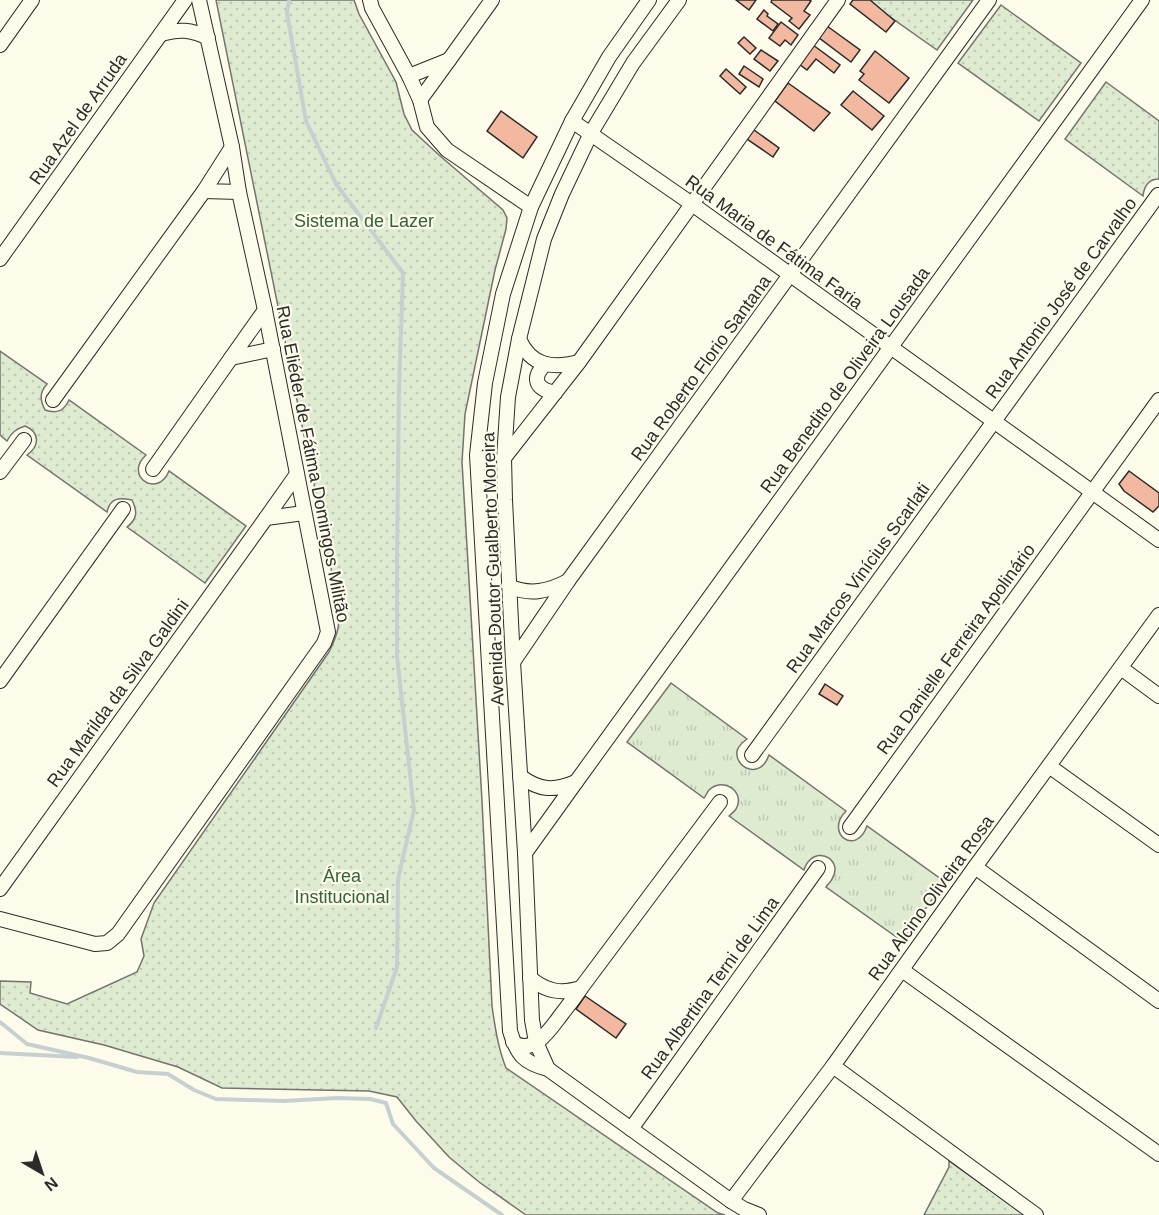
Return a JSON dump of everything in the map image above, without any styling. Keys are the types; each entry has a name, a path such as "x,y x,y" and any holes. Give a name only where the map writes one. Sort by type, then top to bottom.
{"street":[{"path":"0,45 32,0"},
{"name":"Rua Azel de Arruda","path":"0,259 185,0"},
{"name":"Rua Eliéder de Fátima Domingos Militão","path":"0,919 96,944 107,943 118,934 324,643 328,632 265,310 239,192 232,147 199,0"},
{"path":"370,0 420,100 426,128 447,150 531,207"},
{"path":"420,100 492,0"},
{"name":"Avenida Doutor Gualberto Moreira","path":"516,1048 510,1031 508,1011 477,455 484,383 503,294 531,207 572,121 609,57 649,0"},
{"name":"Avenida Doutor Gualberto Moreira","path":"540,1063 532,1020 509,586 504,458 508,397 519,339 544,239 562,194 591,134 633,63 679,0"},
{"path":"504,458 579,362 838,0"},
{"name":"Rua Roberto Florio Santana","path":"513,663 568,581 989,0"},
{"name":"Rua Benedito de Oliveira Lousada","path":"525,854 1142,0"},
{"path":"161,34 187,29 208,38"},
{"path":"409,75 449,60"},
{"name":"Rua Maria de Fátima Faria","path":"572,121 692,204 1159,540"},
{"path":"53,400 204,191 232,147"},
{"path":"204,191 239,192"},
{"name":"Rua Antonio José de Carvalho","path":"993,422 1158,195"},
{"path":"153,469 265,310"},
{"path":"519,339 531,357 545,364 563,366 579,362"},
{"path":"231,358 273,350"},
{"path":"545,364 537,375 539,386 545,391 555,393"},
{"name":"Rua Danielle Ferreira Apolinário","path":"850,827 1159,399"},
{"name":"Rua Marcos Vinícius Scarlati","path":"752,755 993,422"},
{"path":"0,472 24,440"},
{"name":"Rua Marilda da Silva Galdini","path":"0,889 297,474"},
{"path":"0,681 123,509"},
{"path":"266,518 304,513"},
{"path":"509,586 517,590 539,592 568,581"},
{"name":"Rua Alcino Oliveira Rosa","path":"731,1201 833,1066 1159,615"},
{"path":"1121,668 1159,696"},
{"path":"1049,766 1159,845"},
{"path":"520,776 532,784 546,788 561,788 576,782"},
{"path":"720,802 546,1034 536,1042 524,1047 516,1045 516,1048 731,1201 759,1215"},
{"path":"975,867 1159,1001"},
{"name":"Rua Albertina Terni de Lima","path":"631,1129 818,868"},
{"path":"902,970 1159,1154"},
{"path":"530,978 556,991 567,992 581,988"},
{"path":"833,1066 1036,1215"}],"green space":[{"path":"216,0 354,0 359,14 396,82 404,114 412,130 503,210 507,218 465,414 462,462 492,1006 497,1037 506,1068 718,1213 725,1215 526,1215 479,1182 449,1157 397,1097 369,1091 222,1088 178,1067 104,1045 38,1030 0,1004 0,981 31,982 30,993 67,1004 137,972 144,956 141,939 154,903 329,652 338,628 338,603"},
{"path":"866,0 973,0 937,50"},
{"path":"1001,5 1081,63 1039,121 958,63"},
{"path":"1106,82 1159,121 1159,179 1147,184 1143,196 1065,139"},
{"path":"0,351 47,384 41,397 45,410 60,411 69,400 146,455 138,470 140,477 145,481 151,484 158,483 169,471 246,526 205,583 127,527 136,515 132,500 113,501 107,512 27,455 36,443 36,435 30,429 25,426 19,428 7,441 0,435"},
{"path":"671,683 747,739 737,751 739,762 743,766 748,769 760,768 769,755 846,811 838,827 844,838 850,841 856,840 867,826 945,882 902,941 826,887 835,873 833,862 829,858 813,857 804,870 729,816 738,803 736,792 732,788 726,785 715,786 704,798 627,742"},
{"path":"949,1161 1025,1215 924,1215 949,1167"}],"building":[{"path":"736,0 756,0 749,10"},
{"path":"772,0 809,0 811,1 804,11 810,15 799,29 789,21 792,18 771,2"},
{"path":"853,0 870,0 895,21 886,32 850,4"},
{"path":"764,10 767,16 778,24 773,31 757,19"},
{"path":"781,22 798,35 791,45 785,40 780,46 769,38"},
{"path":"827,26 860,50 851,62 818,37"},
{"path":"744,37 756,48 750,54 738,43"},
{"path":"813,45 840,65 834,73 816,59 807,70 799,64"},
{"path":"761,50 778,61 770,71 754,59"},
{"path":"875,51 909,78 889,103 859,80 864,74 860,71"},
{"path":"744,66 763,79 759,87 739,74"},
{"path":"726,69 746,87 740,94 720,76"},
{"path":"788,83 830,113 814,131 775,101"},
{"path":"853,91 884,116 872,130 841,105"},
{"path":"501,111 537,137 523,158 487,131"},
{"path":"754,130 779,148 773,157 747,139"},
{"path":"1129,471 1159,493 1159,506 1153,512 1124,491 1119,484"},
{"path":"825,684 843,696 837,705 819,694"},
{"path":"585,996 626,1024 616,1038 576,1009"}],"waterway":[{"path":"289,0 287,13 306,121 336,184 403,273 399,390 397,656 414,810 398,879 397,967 376,1028"},
{"path":"0,1022 27,1044 137,1072 168,1074 194,1090 216,1099 284,1101 337,1098 370,1099 386,1103 393,1124 434,1168 502,1215"},
{"path":"0,1053 77,1057"}],"park label":[{"name":"Sistema de Lazer","path":"364,221"},
{"name":"Área Institucional","path":"342,886"}]}
